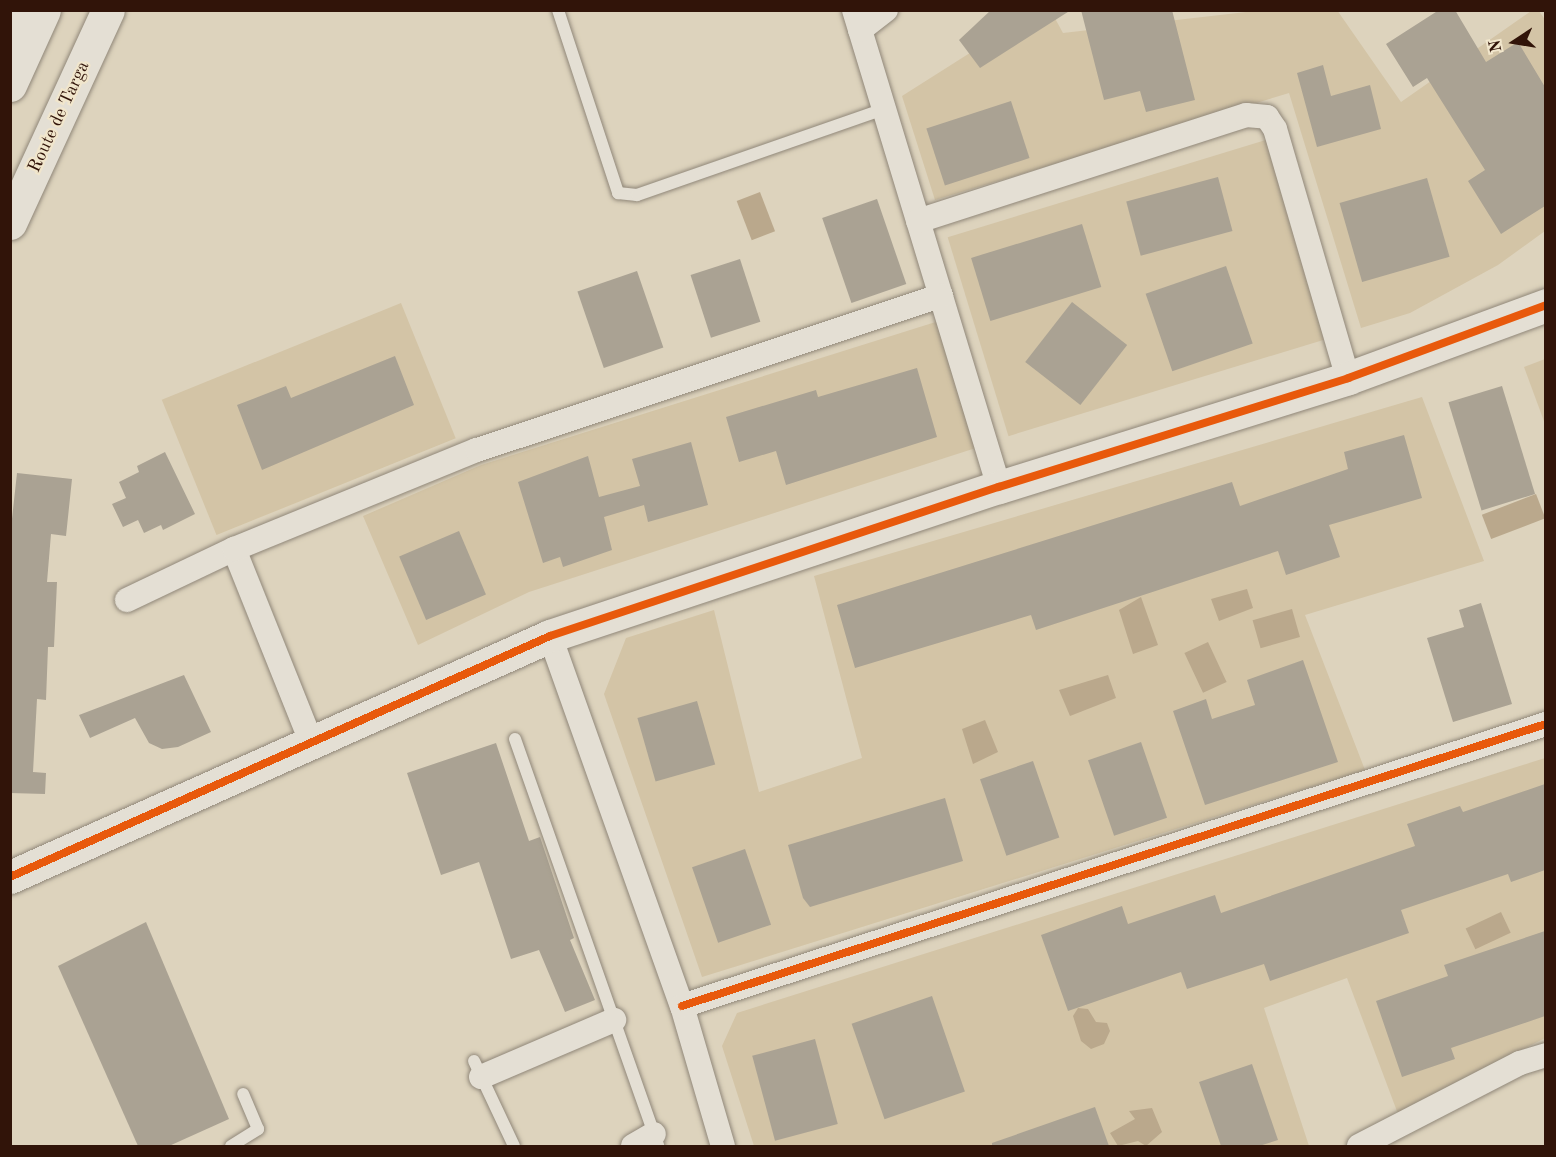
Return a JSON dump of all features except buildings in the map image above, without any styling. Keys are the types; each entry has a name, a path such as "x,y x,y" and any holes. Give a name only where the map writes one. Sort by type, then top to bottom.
{"street":[{"path":"10,33 22,10"},
{"path":"10,85 44,10"},
{"name":"Route de Targa","path":"10,223 108,10"},
{"path":"886,10 857,20 999,487"},
{"path":"918,221 1246,115 1267,117 1275,129 1348,378"},
{"path":"127,600 234,549 477,450 941,296"},
{"path":"10,877 550,636 999,487 1348,378 1545,305"},
{"path":"234,549 311,742"},
{"path":"550,636 681,1006 723,1146"},
{"path":"681,1006 1545,724"},
{"path":"478,1069 614,1020"},
{"path":"1359,1146 1545,1055"},
{"path":"633,1146 656,1140"}],"lane":[{"path":"558,10 618,193 637,195 884,109"},
{"path":"515,739 656,1140"},
{"path":"478,1069 514,1146"},
{"path":"231,1146 258,1128 243,1094"}],"shaded area":[{"path":"1337,10 1401,102 1531,11 1539,11 1546,21 1545,231 1498,265 1410,313 1361,328 1289,93 935,200 902,96 1036,11 1051,11 1063,33 1255,11"},
{"path":"1269,139 1330,338 1008,436 948,237"},
{"path":"760,192 775,231 752,240 737,201"},
{"path":"401,303 456,438 216,535 162,400"},
{"path":"942,320 982,446 529,592 418,645 363,516 481,465"},
{"path":"1545,359 1545,424 1524,367"},
{"path":"1422,397 1484,561 1305,615 1365,770 702,977 604,694 626,638 714,610 759,792 862,758 814,576"},
{"path":"1536,494 1545,518 1491,539 1482,515"},
{"path":"1247,589 1253,608 1219,621 1211,599"},
{"path":"1141,597 1158,645 1133,654 1119,610"},
{"path":"1292,609 1300,637 1261,648 1253,620"},
{"path":"1208,642 1227,682 1203,693 1184,653"},
{"path":"1108,675 1116,698 1070,716 1059,690"},
{"path":"985,720 998,752 973,764 962,729"},
{"path":"1545,758 1545,1038 1398,1114 1347,978 1264,1008 1309,1146 754,1146 722,1046 737,1013"},
{"path":"1501,912 1511,933 1475,949 1466,928"},
{"path":"1078,1008 1088,1009 1096,1022 1107,1023 1110,1031 1104,1044 1091,1049 1081,1041 1073,1016"},
{"path":"1152,1108 1162,1132 1146,1146 1138,1141 1118,1146 1110,1133 1135,1119 1129,1111"}],"cycle path":[{"path":"10,877 550,636 999,487 1348,378 1546,305"},
{"path":"682,1006 1546,724"}]}
